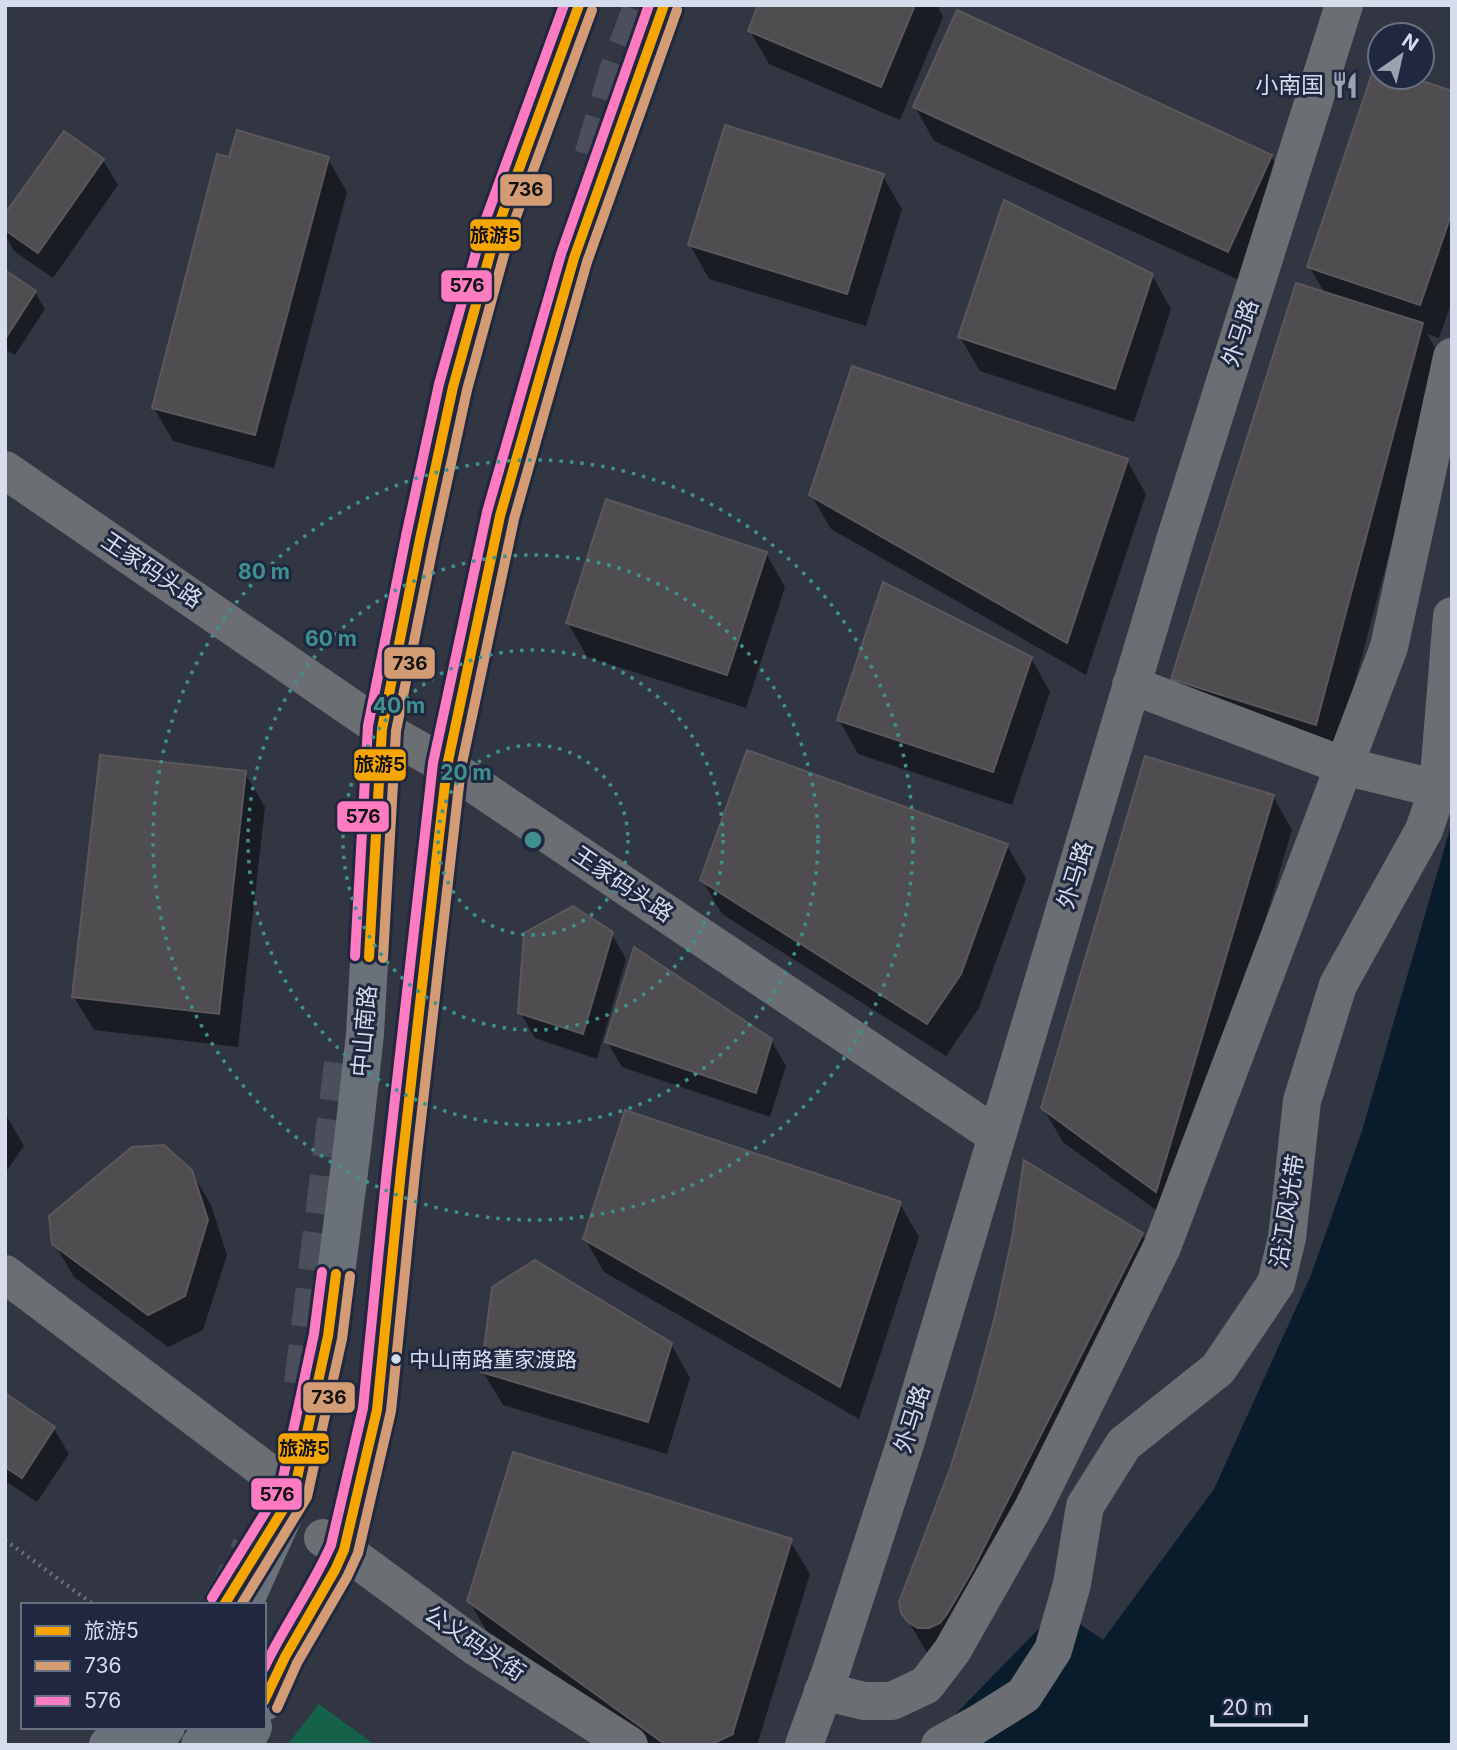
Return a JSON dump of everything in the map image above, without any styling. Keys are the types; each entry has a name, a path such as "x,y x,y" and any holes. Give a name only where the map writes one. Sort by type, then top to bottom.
{"main road":[{"name":"中山南路","path":"244,1603 294,1492 328,1336 365,1034 382,729 419,539 453,387 497,229 579,5"},
{"path":"266,1652 333,1544 377,1410 447,766 500,516 574,258 664,5"},
{"name":"中山南路","path":"225,1603 294,1492"},
{"path":"266,1698 285,1657 335,1570 333,1544"},
{"path":"108,1745 122,1729"},
{"path":"153,1745 165,1729"},
{"path":"200,1745 212,1729"},
{"path":"244,1745 252,1729"}],"street":[{"name":"外马路","path":"804,1745 905,1444 1188,497 1344,5"},
{"path":"823,1691 864,1701 892,1701 926,1685 952,1651 1032,1510 1162,1247 1389,647 1452,357"},
{"name":"王家码头路","path":"5,470 382,729 447,766 997,1136"},
{"name":"沿江风光带","path":"940,1745 1024,1695 1053,1650 1072,1584 1085,1506 1124,1444 1217,1369 1276,1283 1287,1238 1302,1101 1338,985 1424,830 1438,789 1452,616"},
{"path":"1131,685 1344,766 1438,789"},
{"path":"5,1274 294,1492"},
{"name":"公义码头街","path":"333,1544 476,1647 629,1745"}],"path":[{"path":"5,1540 91,1603"}],"green space":[{"path":"319,1704 375,1745 287,1745"}],"water":[{"path":"1452,822 1452,1745 933,1745 945,1725 1058,1609 1103,1640 1214,1489 1311,1275 1362,1131"}],"building":[{"path":"758,5 915,5 881,87 748,31"},
{"path":"957,10 1272,155 1228,252 913,107"},
{"path":"1436,86 1452,91 1452,212 1420,305 1307,267 1366,91 1436,91"},
{"path":"725,125 884,174 847,294 688,245"},
{"path":"237,130 329,157 255,435 152,408 217,154 229,157"},
{"path":"64,131 104,159 38,253 5,230 5,214"},
{"path":"1004,200 1153,274 1115,389 958,337"},
{"path":"5,270 36,291 5,339"},
{"path":"1296,283 1423,323 1316,725 1171,679"},
{"path":"852,366 1128,459 1067,643 809,495"},
{"path":"606,499 767,552 727,675 566,623"},
{"path":"883,582 1032,657 993,772 837,720"},
{"path":"747,750 1008,844 961,974 927,1024 700,880"},
{"path":"100,755 246,771 219,1014 72,997"},
{"path":"1145,756 1274,795 1156,1192 1041,1108"},
{"path":"573,906 613,932 583,1034 518,1013 524,933"},
{"path":"634,947 772,1039 756,1093 605,1042"},
{"path":"625,1110 901,1202 840,1387 583,1239"},
{"path":"164,1145 192,1170 208,1220 185,1296 148,1315 52,1244 49,1216 132,1147"},
{"path":"1024,1160 1143,1233 972,1571 940,1623 929,1628 918,1628 908,1622 901,1613 899,1602 950,1469 974,1393 1012,1238"},
{"path":"535,1260 672,1343 648,1422 481,1372 492,1287"},
{"path":"5,1393 55,1427 22,1478 5,1467"},
{"path":"513,1452 792,1539 733,1734 710,1745 666,1745 467,1601"}],"tunnel":[{"path":"593,156 619,69 643,5"},
{"path":"303,1384 345,1048"},
{"path":"221,1603 251,1547"}],"transit line":[{"name":"576","path":"355,956 368,726 439,384 484,224 564,5"},
{"name":"旅游5","path":"369,957 382,729 453,387 497,229 579,5"},
{"name":"576","path":"266,1664 331,1545 363,1408 433,763 487,512 561,254 649,5"},
{"name":"旅游5","path":"266,1697 344,1550 377,1410 447,766 500,516 574,258 664,5"},
{"name":"736","path":"383,958 396,731 467,390 510,233 592,10"},
{"name":"736","path":"277,1708 297,1663 358,1553 391,1411 461,768 514,519 587,262 677,10"},
{"name":"576","path":"212,1598 281,1487 314,1334 322,1272"},
{"name":"旅游5","path":"225,1603 294,1492 328,1336 336,1274"},
{"name":"736","path":"242,1603 307,1497 342,1339 350,1276"}],"place":[{"name":"小南国","path":"1345,85"},
{"name":"中山南路董家渡路","path":"396,1359"}]}
